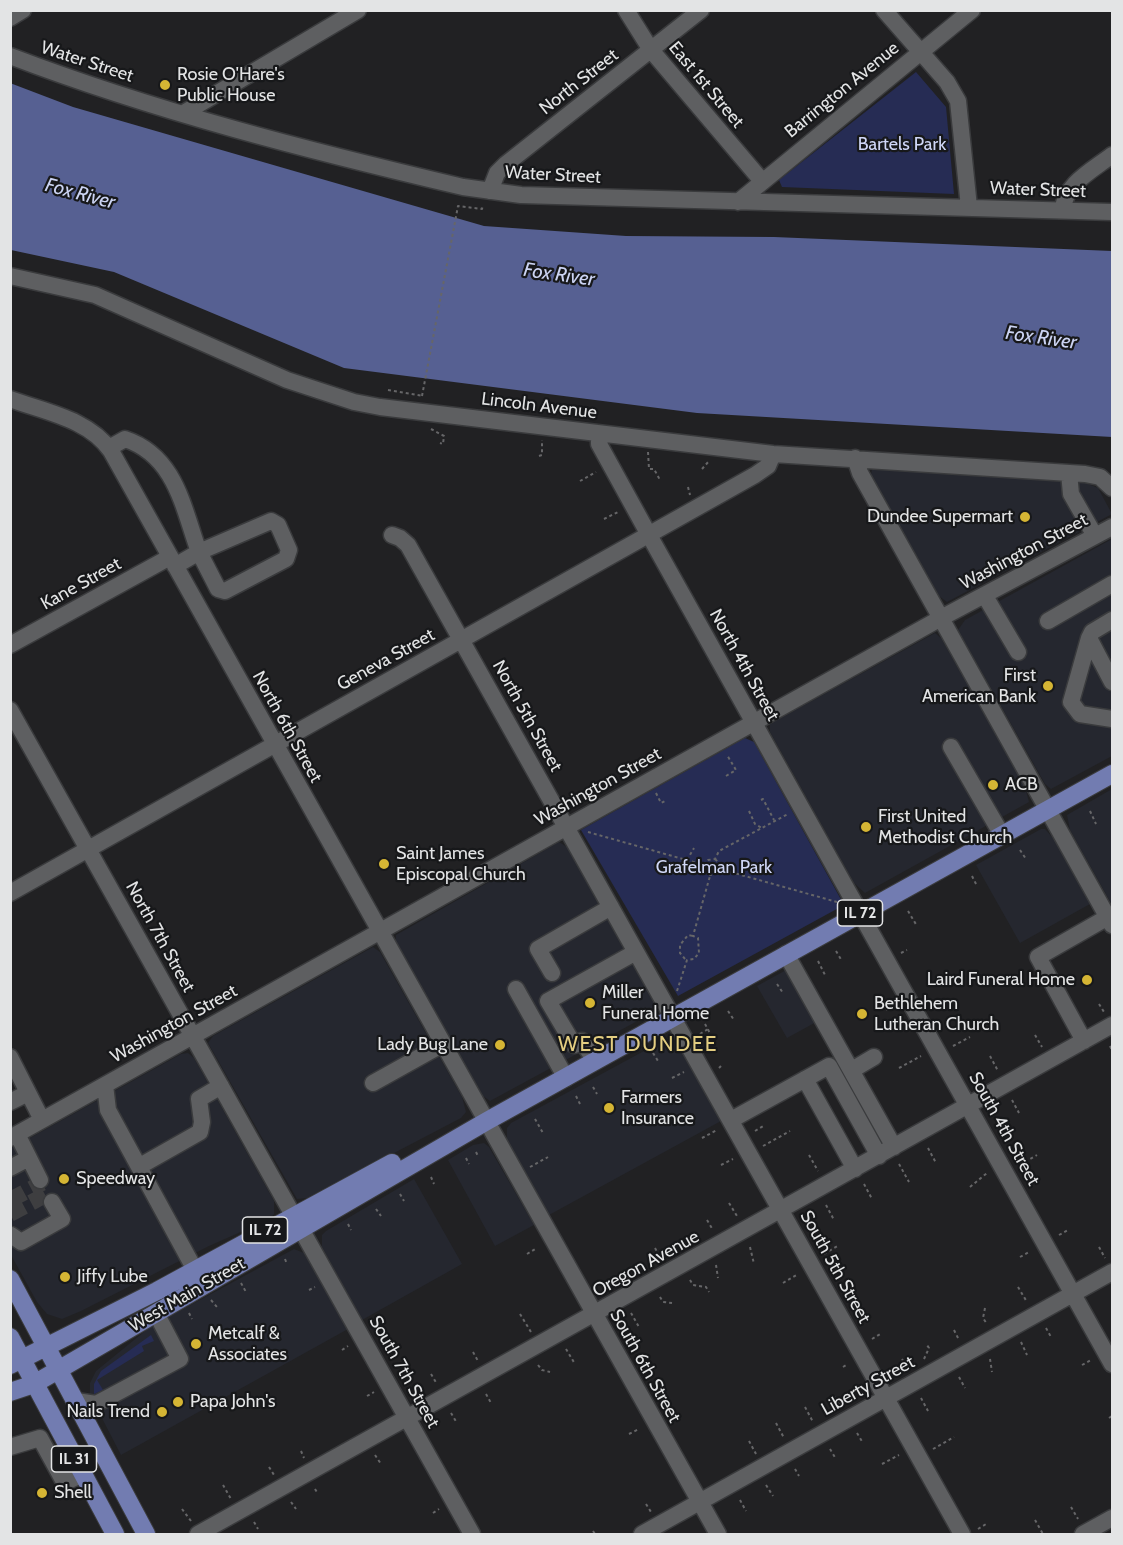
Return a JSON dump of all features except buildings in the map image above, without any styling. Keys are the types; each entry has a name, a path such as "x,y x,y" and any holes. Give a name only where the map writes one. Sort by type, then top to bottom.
{"main road":[{"name":"West Main Street","path":"16,1362 195,1269 297,1222 487,1121 1113,774"},
{"name":"West Main Street","path":"10,1392 34,1384 156,1313 297,1222"},
{"path":"10,1279 146,1534"},
{"name":"IL 31","path":"10,1337 16,1362 34,1384 115,1534"}],"street":[{"path":"10,18 23,10"},
{"path":"184,113 358,10"},
{"name":"East 1st Street","path":"626,10 651,50 762,181"},
{"name":"North Street","path":"490,191 497,173 506,164 701,10"},
{"path":"884,10 950,86 959,105 969,207"},
{"name":"Barrington Avenue","path":"738,202 972,10"},
{"name":"Water Street","path":"10,56 88,84 322,154 463,188 520,195 1113,212"},
{"path":"1063,210 1063,199 1069,190 1113,155"},
{"name":"Lincoln Avenue","path":"10,276 95,295 263,370 354,402 772,454 1077,473"},
{"name":"North 6th Street","path":"10,399 88,428 98,434 109,448 487,1121"},
{"name":"North 4th Street","path":"599,434 599,444 861,913"},
{"path":"109,448 125,439 141,444 158,457 178,490 199,552"},
{"name":"Geneva Street","path":"10,892 760,472 768,466 772,454"},
{"path":"855,458 860,473 1110,921 1038,957 1084,1041"},
{"path":"1095,536 1071,494 1077,473 1100,477 1113,488"},
{"name":"Kane Street","path":"10,645 172,561 271,521 278,525 289,550 286,559 225,591 218,589 199,552"},
{"name":"Washington Street","path":"14,1136 941,618 1113,527"},
{"name":"North 5th Street","path":"392,536 400,538 408,545 674,1018"},
{"path":"1048,621 1113,584"},
{"path":"985,596 1018,652"},
{"path":"1113,620 1092,632 1071,702 1080,714 1113,719"},
{"path":"1089,639 1113,682"},
{"name":"North 7th Street","path":"10,710 297,1222"},
{"path":"951,747 1002,835"},
{"path":"552,973 538,949 611,907"},
{"name":"South 4th Street","path":"861,913 1113,1365"},
{"path":"595,1061 582,1041 574,1045 548,1002 636,951"},
{"path":"786,954 894,1147"},
{"path":"516,989 566,1078"},
{"name":"South 5th Street","path":"674,1018 724,1125 781,1210 886,1399 970,1532"},
{"name":"Oregon Avenue","path":"194,1528 408,1419 781,1210 860,1176 879,1156 1084,1041 1108,1019"},
{"path":"373,1083 443,1044"},
{"path":"10,1057 27,1086 26,1094 42,1120"},
{"path":"852,1070 874,1057"},
{"path":"724,1125 829,1066 879,1156"},
{"path":"805,1079 860,1176"},
{"path":"105,1085 108,1110 195,1269"},
{"path":"140,1166 200,1132 202,1122 199,1098 221,1086"},
{"path":"10,1102 26,1094"},
{"path":"85,1096 108,1110"},
{"name":"South 6th Street","path":"487,1121 718,1534"},
{"path":"14,1136 40,1180"},
{"path":"10,1168 29,1158"},
{"path":"11,1235 21,1242 62,1219 52,1202"},
{"name":"South 7th Street","path":"297,1222 472,1534"},
{"name":"Liberty Street","path":"642,1534 1073,1294 1109,1265"},
{"path":"76,1401 96,1404 180,1359 156,1313"},
{"path":"10,1447 40,1438 63,1480 82,1473"},
{"path":"1080,1527 1113,1518"}],"path":[{"path":"422,396 456,213"},
{"path":"388,390 403,390 431,398"},
{"path":"432,423 431,431 444,436 443,444 440,443"},
{"path":"539,456 542,455 542,437"},
{"path":"647,449 649,469 654,470 660,480"},
{"path":"702,469 713,457"},
{"path":"580,481 596,472"},
{"path":"604,519 618,512"},
{"path":"726,776 736,770 727,755"},
{"path":"761,800 763,799 774,821"},
{"path":"715,859 719,851 801,807"},
{"path":"749,811 755,824 762,828"},
{"path":"1090,812 1096,824"},
{"path":"588,832 704,865"},
{"path":"687,860 694,848"},
{"path":"1020,849 1026,859"},
{"path":"710,875 705,871 704,865 708,860 715,859"},
{"path":"715,859 720,869"},
{"path":"710,875 720,869"},
{"path":"720,869 837,902"},
{"path":"693,936 710,875"},
{"path":"972,876 977,886"},
{"path":"908,911 917,926"},
{"path":"688,935 698,938 699,953 694,959 687,960 680,954 679,946 688,935"},
{"path":"901,953 907,950"},
{"path":"836,951 842,961"},
{"path":"677,992 687,960"},
{"path":"818,962 825,975"},
{"path":"777,984 783,993"},
{"path":"1099,1004 1108,1019"},
{"path":"886,1010 893,1006"},
{"path":"728,1011 734,1020"},
{"path":"705,1024 711,1035"},
{"path":"700,1034 708,1029"},
{"path":"1035,1035 1042,1047"},
{"path":"953,1046 970,1037"},
{"path":"1110,1046 1113,1050"},
{"path":"653,1053 658,1061"},
{"path":"899,1068 921,1056"},
{"path":"990,1056 998,1071"},
{"path":"672,1078 684,1071"},
{"path":"593,1087 597,1094"},
{"path":"576,1096 580,1104"},
{"path":"1012,1100 1019,1113"},
{"path":"535,1119 543,1133"},
{"path":"702,1138 724,1125"},
{"path":"755,1131 765,1125"},
{"path":"763,1146 790,1131"},
{"path":"928,1148 936,1163"},
{"path":"476,1152 478,1156"},
{"path":"809,1155 818,1171"},
{"path":"1020,1165 1037,1155"},
{"path":"528,1168 548,1157"},
{"path":"466,1158 470,1164"},
{"path":"721,1166 733,1159"},
{"path":"899,1164 909,1182"},
{"path":"970,1187 987,1173"},
{"path":"860,1176 872,1198"},
{"path":"431,1177 435,1184"},
{"path":"400,1194 404,1201"},
{"path":"729,1203 737,1216"},
{"path":"826,1205 834,1220"},
{"path":"376,1209 381,1216"},
{"path":"707,1220 713,1230"},
{"path":"348,1224 351,1230"},
{"path":"1059,1235 1068,1230"},
{"path":"824,1254 839,1245"},
{"path":"750,1247 754,1264"},
{"path":"1100,1247 1109,1265"},
{"path":"527,1254 537,1248"},
{"path":"655,1248 661,1259"},
{"path":"1020,1257 1029,1252"},
{"path":"285,1259 287,1264"},
{"path":"716,1265 718,1278"},
{"path":"783,1282 798,1274"},
{"path":"690,1280 693,1285 706,1287 709,1292"},
{"path":"241,1283 246,1292"},
{"path":"309,1290 315,1287"},
{"path":"1018,1287 1027,1302"},
{"path":"660,1296 663,1302 672,1303"},
{"path":"211,1300 217,1307"},
{"path":"985,1308 983,1318 987,1324"},
{"path":"189,1313 192,1319"},
{"path":"631,1313 639,1327"},
{"path":"520,1314 531,1332"},
{"path":"1046,1328 1051,1337"},
{"path":"954,1330 958,1340"},
{"path":"872,1339 882,1333"},
{"path":"1021,1342 1028,1355"},
{"path":"342,1350 348,1346"},
{"path":"924,1359 929,1348 927,1346"},
{"path":"566,1349 575,1364"},
{"path":"473,1352 478,1361"},
{"path":"902,1359 908,1368"},
{"path":"990,1359 992,1372"},
{"path":"1082,1365 1091,1360"},
{"path":"843,1367 848,1364"},
{"path":"538,1365 542,1370 550,1371"},
{"path":"431,1374 437,1384"},
{"path":"959,1377 965,1389"},
{"path":"367,1396 374,1392"},
{"path":"486,1394 491,1403"},
{"path":"835,1397 840,1406"},
{"path":"921,1398 928,1412"},
{"path":"805,1407 813,1422"},
{"path":"451,1413 457,1423"},
{"path":"1109,1418 1113,1416"},
{"path":"776,1423 784,1438"},
{"path":"629,1434 639,1429"},
{"path":"857,1433 863,1443"},
{"path":"933,1449 954,1437"},
{"path":"749,1441 756,1454"},
{"path":"830,1449 836,1460"},
{"path":"301,1451 304,1458"},
{"path":"375,1455 381,1464"},
{"path":"882,1464 899,1455"},
{"path":"269,1467 274,1475"},
{"path":"795,1469 799,1476"},
{"path":"223,1485 231,1499"},
{"path":"766,1485 772,1496"},
{"path":"315,1489 318,1494"},
{"path":"740,1500 746,1511"},
{"path":"291,1502 296,1509"},
{"path":"646,1504 651,1512"},
{"path":"1071,1507 1080,1527"},
{"path":"182,1509 194,1528"},
{"path":"433,1513 439,1509"},
{"path":"1035,1520 1043,1534"},
{"path":"254,1522 258,1529"},
{"path":"970,1532 986,1524"}],"shaded area":[{"path":"872,469 1081,481 1098,488 1112,514 947,602 939,596 871,475"},
{"path":"1112,539 1112,756 1051,789 1045,784 958,630 965,620"},
{"path":"935,633 941,638 1025,787 1029,802 865,893 854,883 770,732 770,724"},
{"path":"1112,789 1112,905 1070,830 1067,815"},
{"path":"1041,829 1045,829 1054,839 1090,904 1020,943 976,865"},
{"path":"559,842 567,847 654,1003 654,1012 490,1101 483,1096 396,943 396,935"},
{"path":"373,947 380,952 462,1097 466,1112 461,1118 308,1198 297,1199 208,1043 213,1036"},
{"path":"788,969 818,1021 787,1038 757,986"},
{"path":"668,1038 678,1043 721,1121 549,1215 507,1140 507,1128 511,1123"},
{"path":"188,1053 194,1058 274,1201 274,1214 270,1219 209,1246 81,1311 62,1319 47,1314 37,1302 11,1255 10,1149 181,1054"},
{"path":"484,1143 489,1147 534,1225 495,1246 448,1160 473,1145"},
{"path":"414,1179 462,1264 362,1320 322,1247 322,1235"},
{"path":"294,1249 304,1253 348,1329 121,1455 90,1395 90,1383 96,1371 150,1327"}],"green space":[{"name":"Bartels Park","path":"916,72 946,107 954,194 782,187 779,180"},
{"name":"Grafelman Park","path":"745,738 754,742 844,905 678,996 581,830"},
{"path":"151,1335 154,1341 142,1346 144,1351 97,1380 103,1390 94,1394 94,1384 101,1371"}],"water":[{"name":"Fox River","path":"10,83 73,107 484,226 626,236 774,237 1112,251 1112,437 697,413 344,368 114,272 11,250"}],"tunnel":[{"path":"10,1200 42,1183"},
{"path":"10,1214 47,1194"}],"place":[{"name":"Rosie O'Hare's Public House","path":"165,85"},
{"name":"Dundee Supermart","path":"1025,517"},
{"name":"First American Bank","path":"1048,686"},
{"name":"ACB","path":"993,785"},
{"name":"First United Methodist Church","path":"866,827"},
{"name":"Saint James Episcopal Church","path":"384,864"},
{"name":"Laird Funeral Home","path":"1087,980"},
{"name":"Miller Funeral Home","path":"590,1003"},
{"name":"Bethlehem Lutheran Church","path":"862,1014"},
{"name":"Lady Bug Lane","path":"500,1045"},
{"name":"Farmers Insurance","path":"609,1108"},
{"name":"Speedway","path":"64,1179"},
{"name":"Jiffy Lube","path":"65,1277"},
{"name":"Metcalf & Associates","path":"196,1344"},
{"name":"Papa John's","path":"178,1402"},
{"name":"Nails Trend","path":"162,1412"},
{"name":"Shell","path":"42,1493"}],"district":[{"name":"WEST DUNDEE","path":"638,1045"}]}
